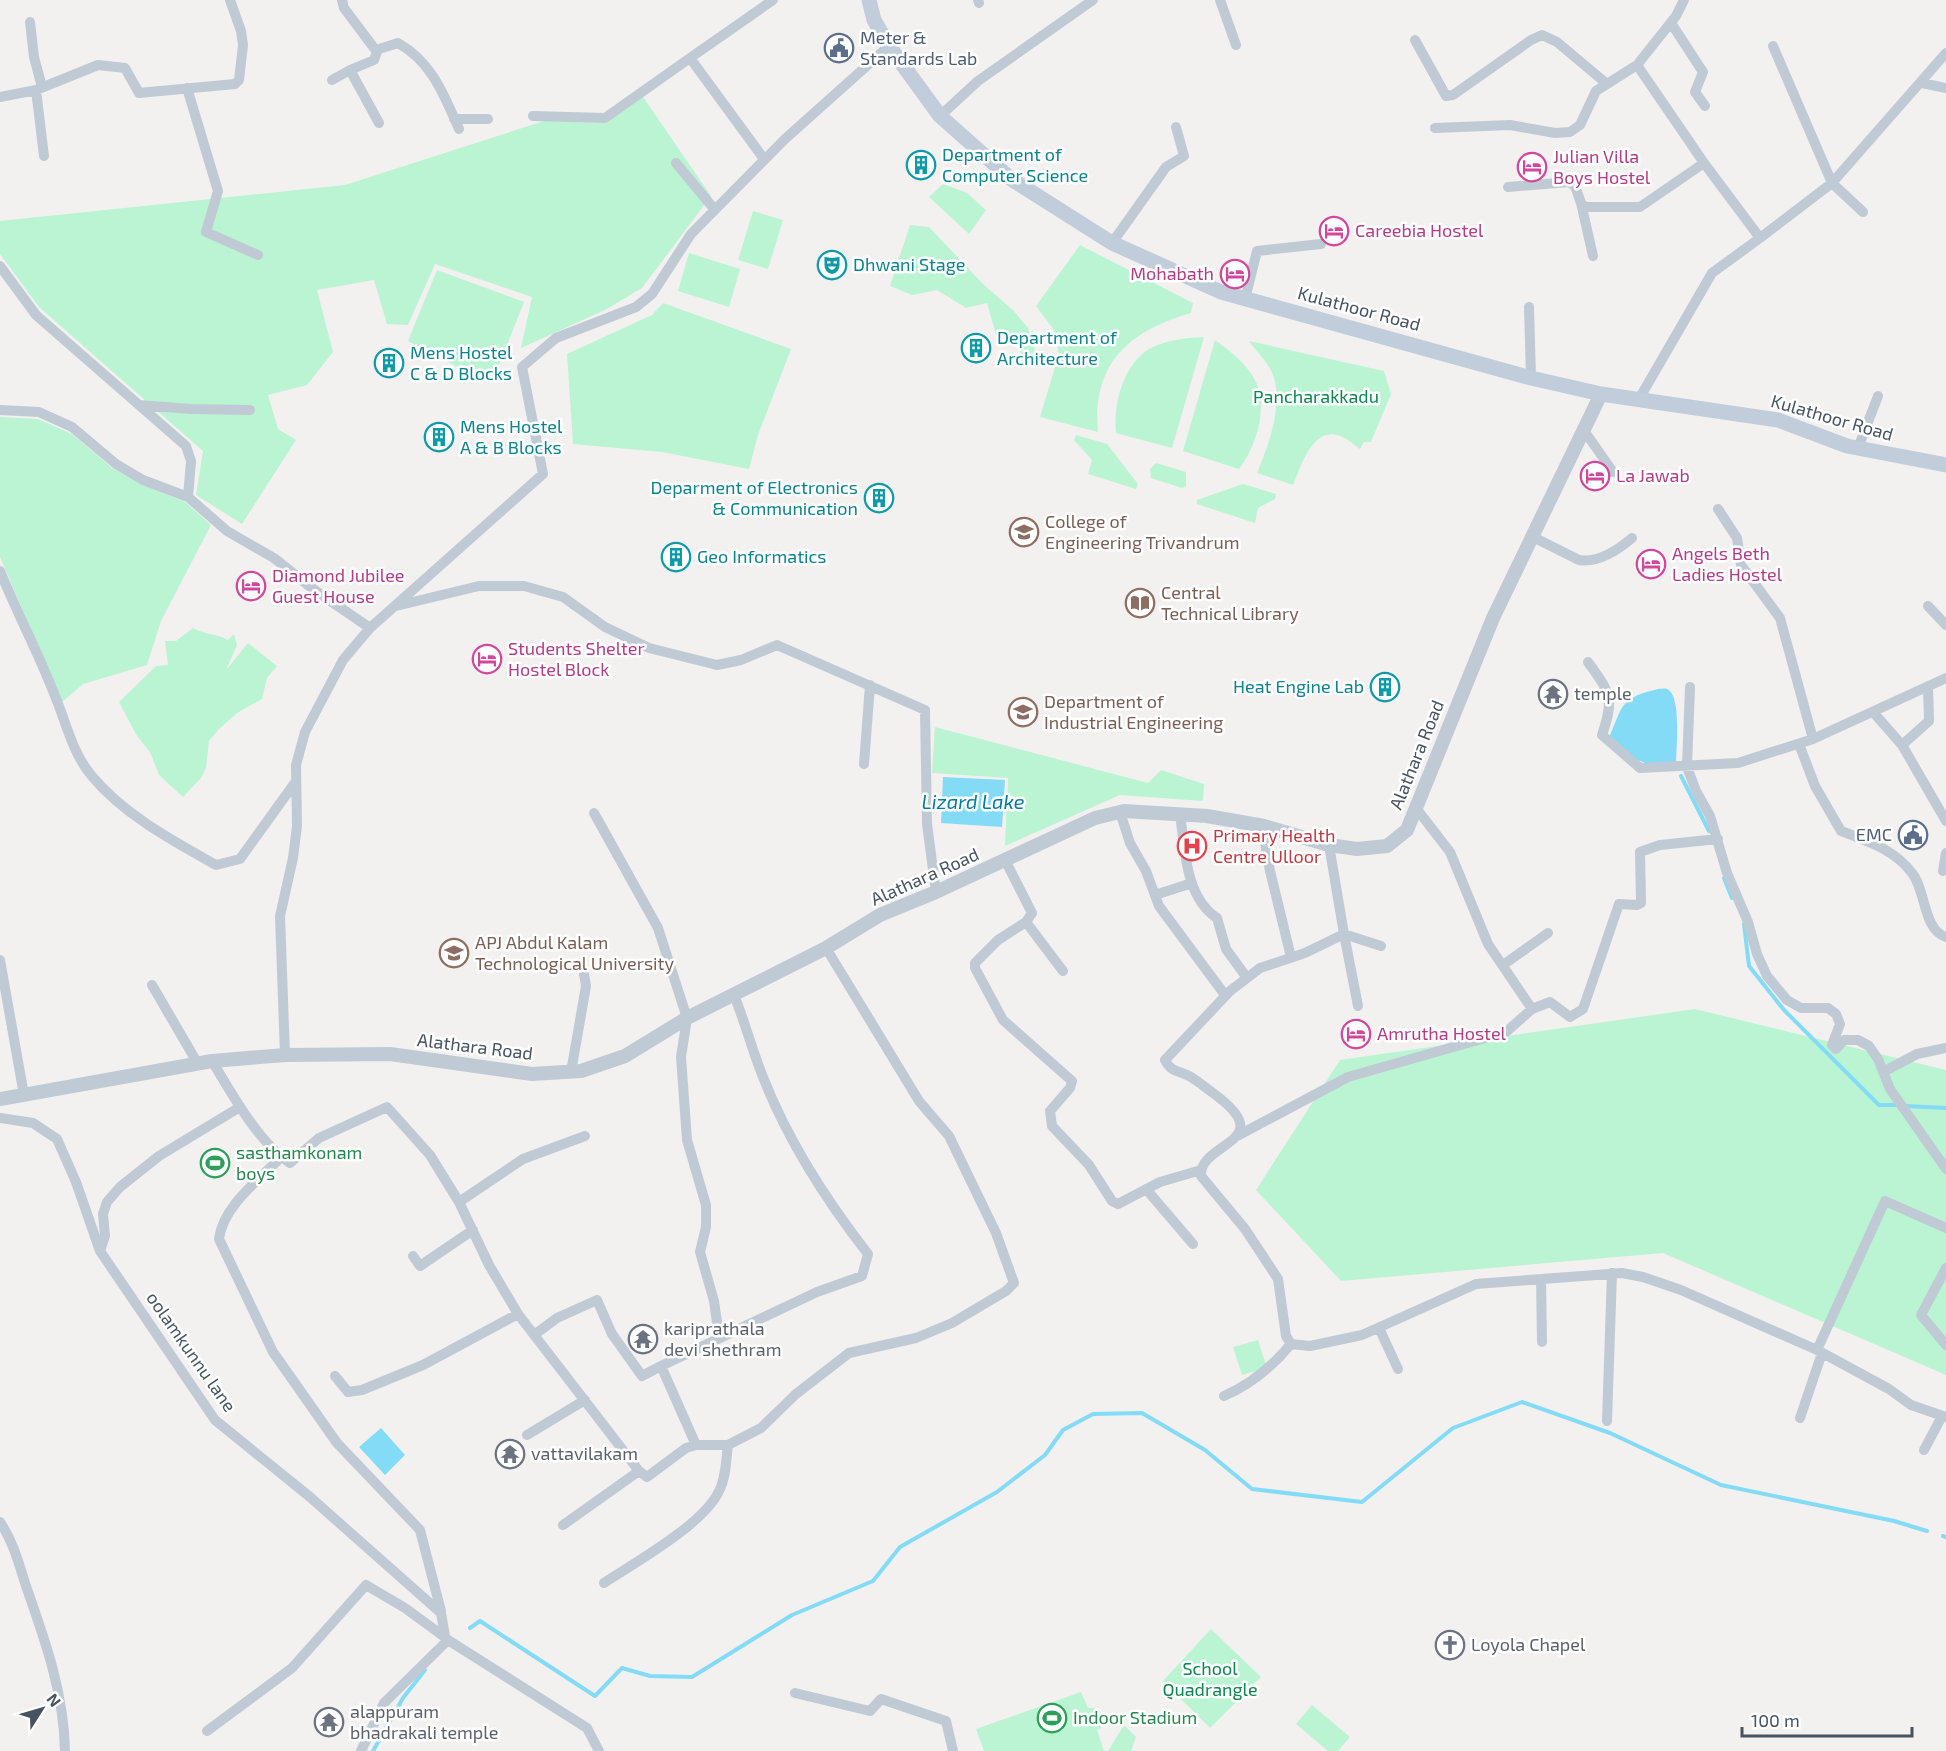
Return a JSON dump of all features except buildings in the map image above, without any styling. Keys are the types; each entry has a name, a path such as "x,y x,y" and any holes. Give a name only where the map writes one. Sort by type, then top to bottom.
{"main road":[{"name":"Kulathoor Road","path":"869,0 874,20 889,46 940,116 1011,179 1112,243 1221,292 1392,337 1531,378 1601,394 1778,420 1858,448 1946,465"}],"street":[{"path":"0,97 39,88 98,65 125,68 139,93 233,84 239,80 243,45 230,0"},
{"path":"332,80 375,59 376,50 344,8 342,0"},
{"path":"533,116 605,118 773,0"},
{"path":"940,116 978,81 1094,0"},
{"path":"1220,0 1236,45"},
{"path":"1435,128 1510,125 1555,133 1570,132 1580,125 1594,95 1637,65 1671,22 1684,0"},
{"path":"30,22 39,88 44,156"},
{"path":"1671,22 1702,72 1695,92 1705,106"},
{"path":"1415,40 1446,96 1453,95 1531,40 1542,35 1557,42 1607,84"},
{"path":"376,50 398,43 417,57 433,74 457,124 488,119"},
{"path":"285,1055 280,916 293,858 297,826 294,784 296,765 305,732 343,660 370,628 392,607 543,474 522,367 556,338 636,307 652,294 682,244 764,159 889,46"},
{"path":"1773,46 1832,183 1863,212"},
{"path":"1639,399 1712,273 1832,183 1946,53"},
{"path":"690,58 764,159"},
{"path":"1637,65 1704,163 1760,238"},
{"path":"350,70 379,123"},
{"path":"1922,83 1946,88"},
{"path":"188,88 218,191 206,232 258,255"},
{"path":"1112,243 1166,167 1184,156 1176,127"},
{"path":"676,163 715,210"},
{"path":"1581,203 1585,207 1640,207 1704,163"},
{"path":"1508,187 1569,182 1575,186 1593,256"},
{"path":"1245,299 1257,251 1320,244"},
{"path":"0,266 36,315 186,447 190,461 188,497"},
{"path":"1529,307 1531,378"},
{"name":"Alathara Road","path":"0,1099 205,1063 285,1055 390,1054 532,1074 571,1072 591,1068 625,1056 687,1018 826,948 880,915 936,892 1095,818 1120,812 1180,814 1262,826 1329,845 1358,849 1387,846 1402,837 1416,808 1446,729 1531,536 1601,394"},
{"path":"1858,448 1878,396"},
{"path":"139,405 250,410"},
{"path":"0,410 39,412 72,427 116,464 143,480 188,497 227,531 274,558 313,589 370,628"},
{"path":"1583,429 1613,472"},
{"path":"1718,509 1737,538 1741,565 1780,618 1814,739"},
{"path":"1531,536 1588,562 1603,557 1632,538"},
{"path":"0,571 56,698 75,748 88,772 106,793 130,812 178,844 216,865 240,859 294,784"},
{"path":"392,607 479,586 524,586 563,597 586,611 605,627 649,648 717,666 741,660 777,645 925,710 927,824 936,892"},
{"path":"1928,606 1946,625"},
{"path":"1588,662 1609,693 1609,714 1602,735 1640,768 1738,763 1814,739 1946,678"},
{"path":"864,764 870,685"},
{"path":"1902,745 1929,722 1928,686"},
{"path":"1689,687 1687,767 1718,839 1727,873 1767,976 1787,1000 1801,1008 1828,1008 1836,1014 1840,1024 1832,1045 1836,1049 1844,1040 1858,1040 1869,1046 1897,1098 1946,1169"},
{"path":"1873,711 1902,745 1946,821"},
{"path":"1799,744 1815,786 1840,831 1884,847 1909,869 1916,879 1934,930 1946,937"},
{"path":"1416,808 1450,852 1488,944 1532,1009"},
{"path":"1120,812 1130,843 1146,871 1159,906 1225,995"},
{"path":"594,813 658,928 687,1018 681,1057 687,1140 706,1205 706,1227 700,1252 714,1301 719,1337"},
{"path":"1180,814 1188,873 1192,883 1205,910 1217,918 1226,949 1247,978"},
{"path":"1262,826 1270,871 1291,957"},
{"path":"1005,860 1032,913 1026,922 998,940 979,958 975,963 976,973 1003,1020 1072,1081 1070,1088 1050,1111 1052,1126 1089,1165 1112,1201 1118,1204 1161,1182 1183,1178 1201,1170 1210,1157 1239,1135 1348,1077 1506,1032 1532,1009 1550,1002 1570,1017 1583,1009 1619,904 1637,905 1641,903 1640,852 1660,845 1718,839"},
{"path":"1329,845 1358,1006"},
{"path":"1942,871 1946,852"},
{"path":"1155,895 1192,883"},
{"path":"1026,922 1063,971"},
{"path":"1503,965 1548,933"},
{"path":"1239,1135 1240,1125 1235,1113 1189,1076 1174,1071 1165,1060 1225,995 1260,968 1344,934 1381,946"},
{"path":"152,985 205,1063 281,1157 290,1163 319,1138 387,1107 430,1155 459,1202 518,1314 639,1471 647,1477 686,1448 696,1445 728,1445 761,1428 796,1394 849,1353 916,1338 952,1323 1006,1291 1014,1283 996,1233 949,1136 919,1101 826,948"},
{"path":"0,960 24,1095"},
{"path":"571,1072 586,986 584,974"},
{"path":"534,1335 557,1318 597,1300 612,1334 642,1376 719,1337 817,1292 862,1276 868,1254 829,1203 808,1169 763,1078 734,995"},
{"path":"1883,1072 1917,1054 1946,1048"},
{"path":"100,1251 105,1236 103,1214 107,1202 120,1187 159,1156 197,1136 240,1107"},
{"name":"oolamkunnu lane","path":"0,1118 33,1123 57,1139 76,1182 100,1251 214,1419 310,1497 441,1613"},
{"path":"459,1202 523,1159 585,1136"},
{"path":"281,1157 228,1213 220,1226 219,1239 273,1352 337,1443 420,1530 446,1638"},
{"path":"1201,1170 1204,1182 1245,1229 1278,1279 1286,1336 1291,1344"},
{"path":"1146,1189 1194,1244"},
{"path":"1800,1418 1820,1351 1885,1201 1946,1228"},
{"path":"413,1256 420,1266 472,1230"},
{"path":"1946,1268 1922,1315 1946,1345"},
{"path":"1291,1344 1310,1346 1362,1335 1476,1284 1612,1273 1643,1277 1681,1290 1820,1351 1889,1389 1911,1405 1944,1417 1924,1450"},
{"path":"1607,1421 1612,1273"},
{"path":"1541,1279 1542,1342"},
{"path":"335,1376 348,1392 362,1390 423,1365 518,1314"},
{"path":"1379,1328 1398,1369"},
{"path":"1224,1396 1247,1387 1277,1361 1291,1344"},
{"path":"661,1366 696,1445"},
{"path":"527,1435 585,1400"},
{"path":"604,1583 677,1536 697,1518 719,1492 728,1445"},
{"path":"563,1525 639,1471"},
{"path":"0,1522 5,1542 43,1635 62,1705 65,1751"},
{"path":"207,1731 292,1668 366,1585 405,1608 446,1638 587,1728 599,1751"},
{"path":"361,1751 384,1703 446,1638"},
{"path":"795,1693 870,1710 881,1699 946,1721 953,1751"}],"green space":[{"path":"641,94 711,196 642,288 605,310 521,348 532,297 435,264 408,325 387,324 374,280 317,290 333,352 307,385 268,395 278,429 296,440 242,524 196,495 203,451 39,307 0,254 0,221 345,185 544,121 605,123"},
{"path":"943,184 967,193 986,210 969,234 929,197"},
{"path":"753,211 783,220 768,269 738,260"},
{"path":"910,225 929,227 984,285 1014,311 1028,328 1034,344 1036,360 1032,368 1021,354 1016,334 997,338 987,303 966,308 937,290 912,295 890,286"},
{"path":"1080,245 1193,303 1191,313 1149,329 1119,353 1108,369 1101,387 1098,432 1040,417 1059,354 1054,330 1036,306"},
{"path":"689,253 740,269 729,307 678,291"},
{"path":"437,270 524,302 498,368 467,372 408,341"},
{"path":"663,303 791,349 758,435 749,469 662,452 573,444 567,354 652,315"},
{"path":"1204,337 1172,448 1116,433 1118,398 1126,375 1140,356 1162,343"},
{"path":"1215,340 1247,368 1259,391 1261,414 1259,426 1251,450 1239,469 1183,451"},
{"name":"Pancharakkadu","path":"1249,341 1384,371 1391,394 1371,442 1364,442 1360,449 1340,436 1331,434 1322,436 1309,449 1293,485 1257,473 1271,435 1276,392 1269,367"},
{"path":"0,417 38,419 72,434 112,468 141,484 185,502 211,525 161,621 147,665 83,684 62,702 0,557"},
{"path":"1076,435 1107,444 1138,484 1136,489 1088,474 1092,460 1074,440"},
{"path":"1156,463 1186,472 1186,486 1182,488 1151,478 1150,469"},
{"path":"1243,484 1276,494 1275,499 1258,508 1255,523 1197,504 1197,500"},
{"path":"193,628 228,640 234,634 237,645 226,670 248,643 277,666 267,678 262,699 237,713 209,741 206,768 201,778 183,797 159,775 150,752 137,736 119,702 156,666 168,665 165,641 176,641"},
{"path":"935,727 1148,783 1161,770 1204,784 1203,801 1120,795 1005,846 1008,778 932,773"},
{"path":"1695,1009 1946,1070 1946,1375 1663,1253 1341,1281 1256,1190 1340,1060"},
{"name":"sasthamkonam boys","path":"215,1148 231,1166 214,1180 199,1161"},
{"path":"1258,1340 1267,1368 1242,1375 1233,1347"},
{"name":"School Quadrangle","path":"1211,1629 1261,1677 1210,1728 1163,1681"},
{"name":"Indoor Stadium","path":"1081,1692 1088,1708 1094,1708 1101,1728 1097,1730 1104,1751 984,1751 976,1729"},
{"path":"1312,1705 1350,1737 1338,1751 1328,1751 1296,1724"},
{"path":"1124,1725 1136,1737 1131,1751 1108,1751"}],"water":[{"path":"1658,689 1667,689 1672,693 1675,701 1676,764 1645,763 1615,751 1609,738 1624,704 1636,696"},
{"name":"Lizard Lake","path":"943,777 1005,780 1002,827 941,823"},
{"path":"381,1428 405,1455 385,1475 359,1447"}],"waterway":[{"path":"1681,776 1709,831"},
{"path":"1724,878 1732,898"},
{"path":"1744,924 1749,966 1784,1010 1879,1105 1897,1105"},
{"path":"1905,1106 1946,1108"},
{"path":"470,1628 480,1621 595,1696 622,1668 650,1676 692,1677 792,1615 873,1581 900,1547 997,1492 1045,1455 1063,1430 1093,1414 1142,1413 1205,1450 1252,1489 1362,1502 1453,1428 1522,1402 1610,1433 1721,1485 1894,1521 1927,1531"},
{"path":"373,1751 403,1698 425,1670"}],"place":[{"name":"Meter & Standards Lab","path":"839,48"},
{"name":"Department of Computer Science","path":"921,165"},
{"name":"Julian Villa Boys Hostel","path":"1532,167"},
{"name":"Careebia Hostel","path":"1334,231"},
{"name":"Dhwani Stage","path":"832,265"},
{"name":"Mohabath","path":"1235,274"},
{"name":"Department of Architecture","path":"976,348"},
{"name":"Mens Hostel C & D Blocks","path":"389,363"},
{"name":"Mens Hostel A & B Blocks","path":"439,437"},
{"name":"La Jawab","path":"1595,476"},
{"name":"Deparment of Electronics & Communication","path":"879,498"},
{"name":"College of Engineering Trivandrum","path":"1024,532"},
{"name":"Geo Informatics","path":"676,557"},
{"name":"Angels Beth Ladies Hostel","path":"1651,564"},
{"name":"Diamond Jubilee Guest House","path":"251,586"},
{"name":"Central Technical Library","path":"1140,603"},
{"name":"Students Shelter Hostel Block","path":"487,659"},
{"name":"Heat Engine Lab","path":"1385,687"},
{"name":"temple","path":"1553,694"},
{"name":"Department of Industrial Engineering","path":"1023,712"},
{"name":"EMC","path":"1913,835"},
{"name":"Primary Health Centre Ulloor","path":"1192,846"},
{"name":"APJ Abdul Kalam Technological University","path":"454,953"},
{"name":"Amrutha Hostel","path":"1356,1034"},
{"name":"sasthamkonam boys","path":"215,1163"},
{"name":"kariprathala devi shethram","path":"643,1339"},
{"name":"vattavilakam","path":"510,1454"},
{"name":"Loyola Chapel","path":"1450,1645"},
{"name":"Indoor Stadium","path":"1052,1718"},
{"name":"alappuram bhadrakali temple","path":"329,1722"}]}
